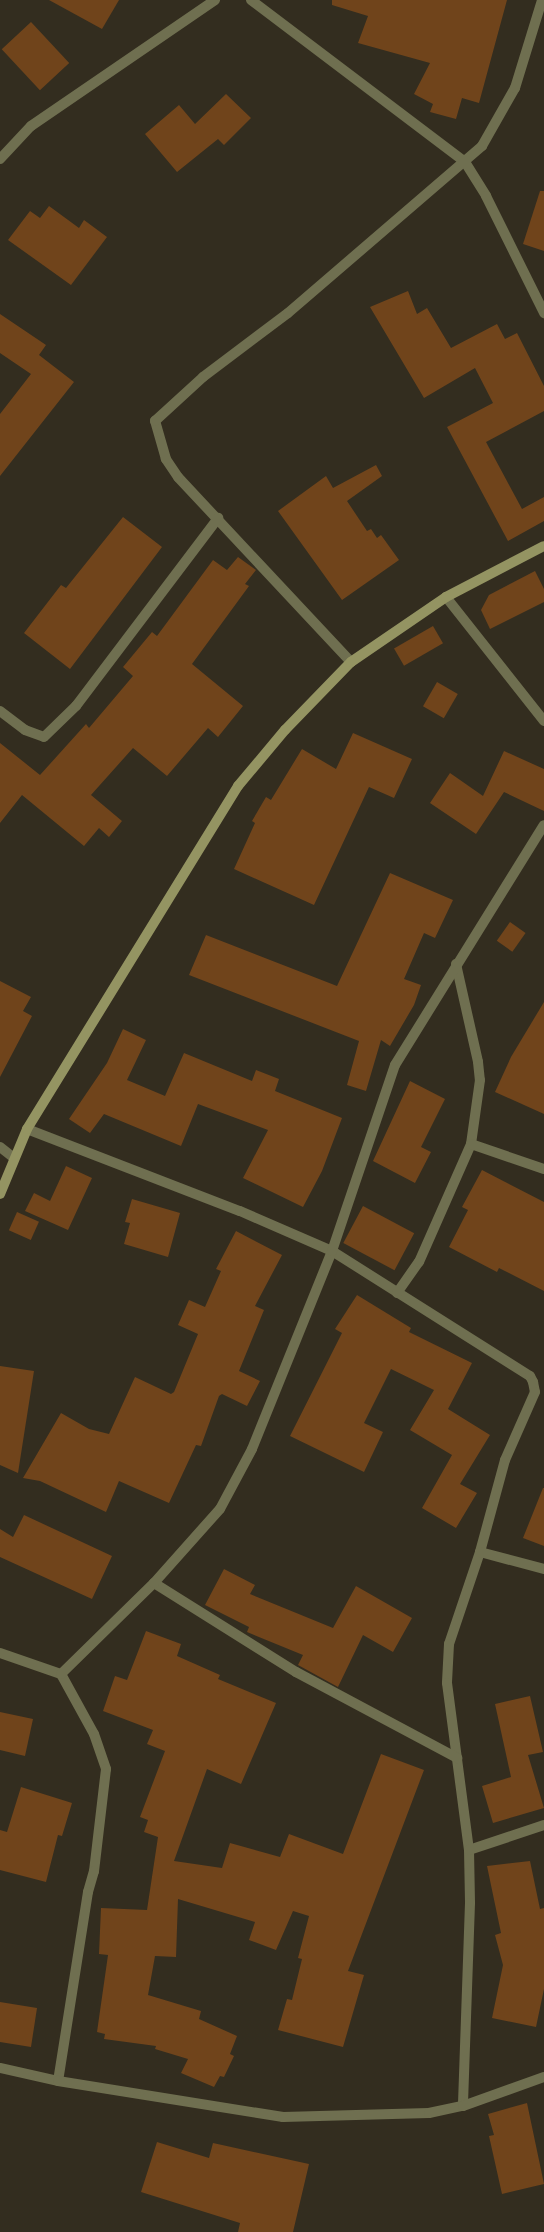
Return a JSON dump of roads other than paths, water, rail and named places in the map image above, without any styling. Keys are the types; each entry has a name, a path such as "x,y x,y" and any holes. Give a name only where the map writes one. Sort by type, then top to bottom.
{"street":[{"path":"0,159 31,126 215,0"},
{"path":"251,0 265,4 465,162 486,196 544,313"},
{"path":"351,662 174,471 166,459 154,421 203,377 288,313 465,162 493,129 515,88 542,0"},
{"path":"0,711 25,730 44,736 76,706 218,518"},
{"path":"0,1194 27,1129 238,786 285,730 351,662 446,597 544,546"},
{"path":"446,597 544,721"},
{"path":"61,1674 154,1583 220,1509 243,1466 272,1402 332,1251 395,1065 544,825"},
{"path":"397,1293 419,1262 471,1144 480,1080 478,1062 456,964"},
{"path":"27,1129 240,1211 332,1251 530,1376 533,1382 534,1392 505,1460 480,1552 449,1644 447,1683 469,1850 470,1921 463,2106"},
{"path":"471,1144 544,1169"},
{"path":"0,1147 14,1158"},
{"path":"480,1552 544,1569"},
{"path":"154,1583 296,1672 457,1758"},
{"path":"0,1653 61,1674 94,1734 106,1768 94,1871 88,1892 58,2081"},
{"path":"469,1850 544,1825"},
{"path":"0,2068 58,2081 283,2117 395,2117 463,2106 544,2077"}]}
